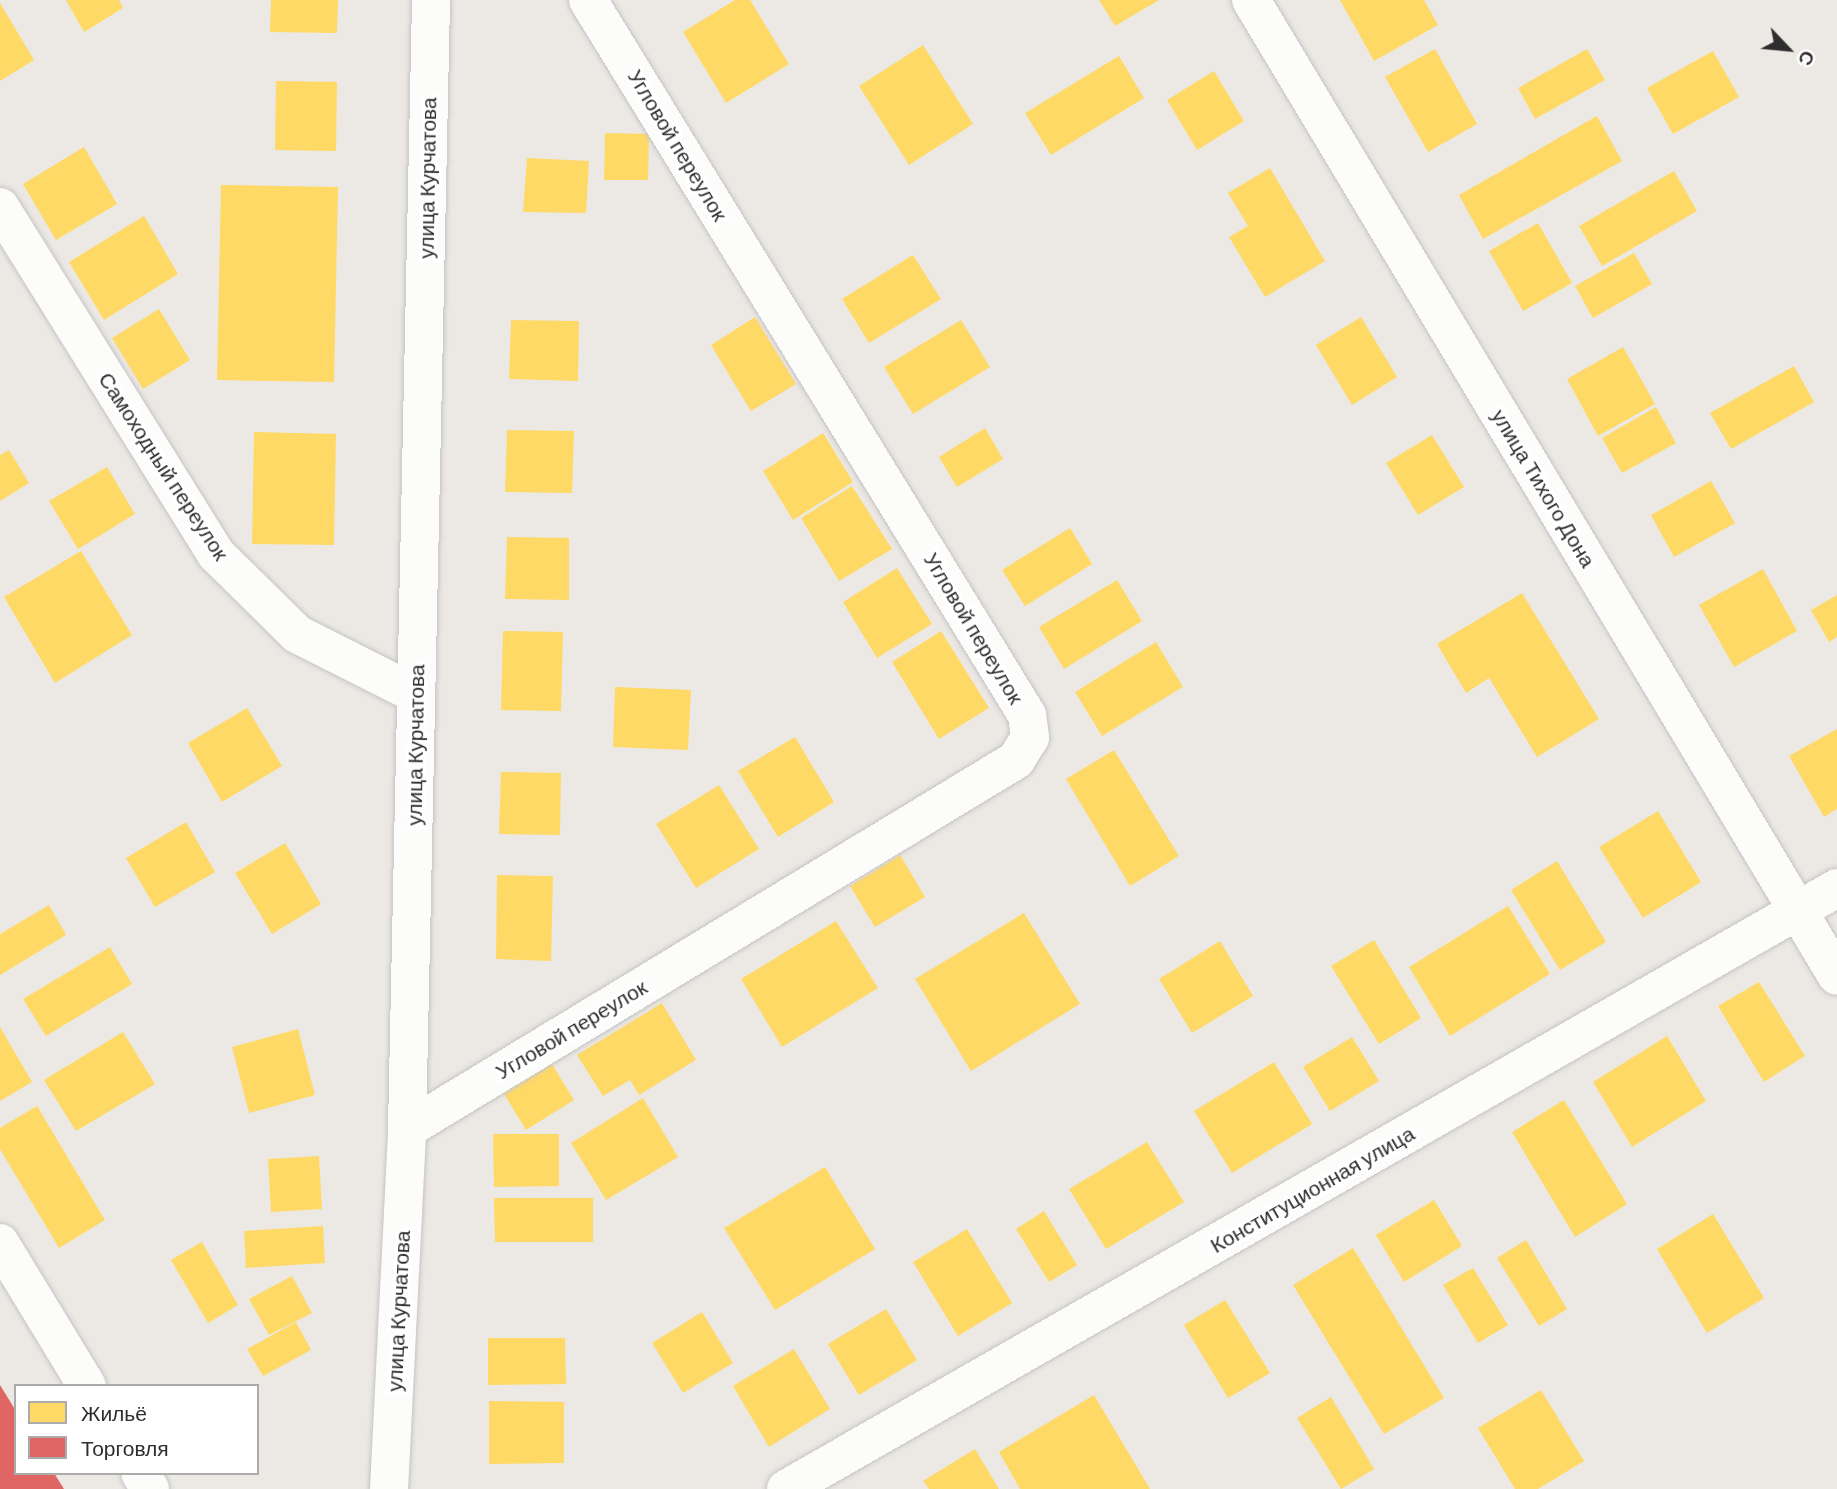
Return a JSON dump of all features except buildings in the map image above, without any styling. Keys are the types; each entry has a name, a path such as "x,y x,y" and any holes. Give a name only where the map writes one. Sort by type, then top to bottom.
{"street":[{"name":"улица Курчатова","path":"389,1489 407,1129 431,0"},
{"name":"Угловой переулок","path":"407,1129 1016,760 1030,738 1027,715 588,0"},
{"name":"улица Тихого Дона","path":"1251,0 1837,976"},
{"name":"Самоходный переулок","path":"0,207 216,554 297,634 416,694"},
{"name":"Конституционная улица","path":"786,1489 1837,888"},
{"path":"0,1243 86,1384"}]}
